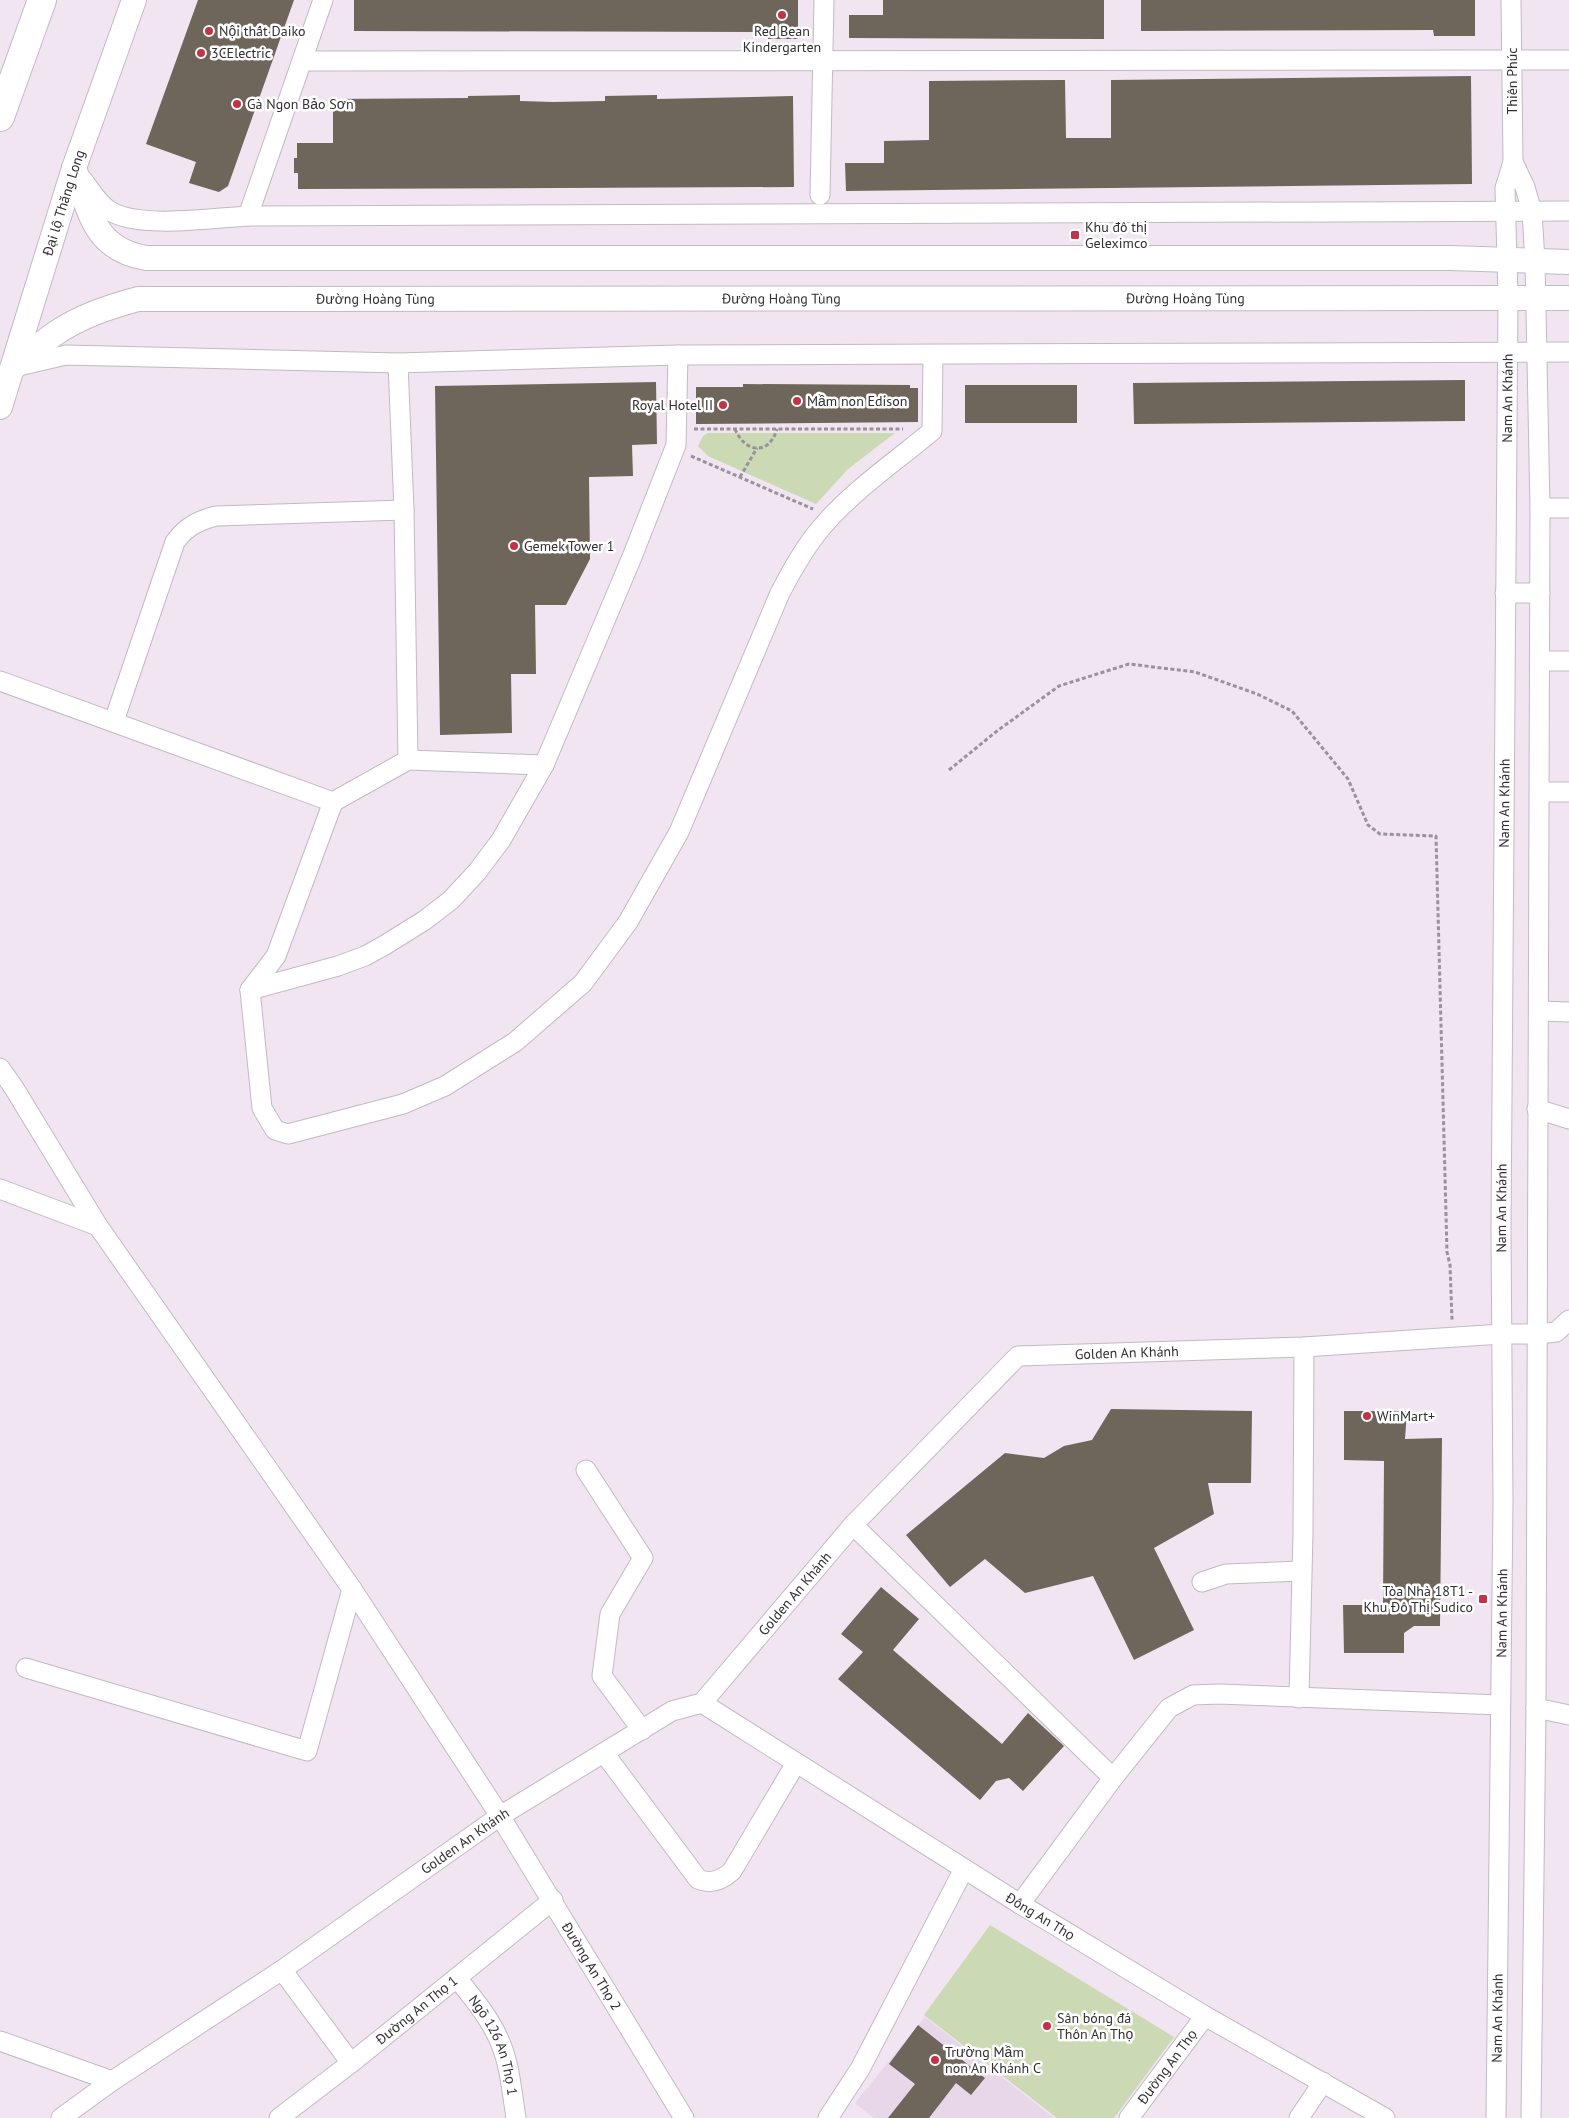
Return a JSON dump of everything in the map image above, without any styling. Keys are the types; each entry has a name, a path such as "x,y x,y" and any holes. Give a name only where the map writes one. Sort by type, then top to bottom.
{"highway":[{"path":"0,117 42,0"}],"main road":[{"name":"Đại lộ Thăng Long","path":"0,407 74,168 134,0"},
{"path":"74,168 96,226 104,239 117,249 130,255 146,258 1507,260 1569,262"},
{"name":"Đường Hoàng Tùng","path":"13,368 55,334 77,321 106,308 138,299 1569,298"}],"street":[{"path":"248,216 323,0"},
{"path":"820,195 824,0"},
{"name":"Thiên Phúc","path":"1507,260 1505,188 1513,162 1511,0"},
{"path":"302,61 1569,60"},
{"name":"Thiên Phúc","path":"1513,162 1525,187 1532,212 1538,352 1540,508"},
{"path":"74,168 94,195 109,210 134,220 248,216 1569,211"},
{"name":"Nam An Khánh","path":"1496,2118 1503,1502 1501,1221 1507,260"},
{"path":"13,368 66,356 398,363 678,355 1569,352"},
{"path":"250,990 331,969 365,956 431,915 451,900 477,872 502,840 544,766 632,557 674,448 678,355"},
{"path":"544,766 408,760 333,802 276,956 250,990 262,1108 275,1130 288,1134 403,1104 445,1086 515,1042 583,983 628,922 678,832 780,593 800,557 822,527 832,517 932,429 933,355"},
{"path":"398,363 404,510 408,760"},
{"path":"1531,2118 1536,1708 1558,1331 1537,1109 1540,1011 1540,508 1569,508"},
{"path":"114,721 175,542 183,531 192,524 216,516 404,510"},
{"path":"1505,593 1540,593"},
{"path":"1541,661 1569,661"},
{"path":"0,681 333,802"},
{"path":"1540,792 1569,792"},
{"path":"1540,1011 1569,1012"},
{"name":"Đường An Thọ 2","path":"0,1068 98,1226 352,1588 553,1900 684,2118"},
{"path":"1537,1109 1569,1119"},
{"path":"0,1188 98,1226"},
{"name":"Golden An Khánh","path":"61,2118 112,2081 282,1970 500,1816 672,1711 702,1703 853,1525 1018,1356 1304,1347 1558,1331"},
{"path":"1299,1698 1304,1347"},
{"path":"586,1470 643,1558 610,1614 602,1676 642,1730"},
{"path":"853,1525 1113,1778"},
{"path":"1202,1582 1226,1574 1301,1571"},
{"path":"26,1668 307,1751 352,1588"},
{"path":"1020,1904 1113,1778 1169,1708 1193,1695 1219,1694 1500,1705"},
{"name":"Đông An Thọ","path":"702,1703 1020,1904 1205,2016 1385,2118"},
{"path":"1536,1708 1569,1715"},
{"path":"604,1753 698,1879 706,1882 724,1878 732,1871 796,1763"},
{"path":"828,2118 860,2069 964,1869"},
{"name":"Đường An Thọ 1","path":"280,2118 553,1900"},
{"path":"282,1970 351,2063"},
{"name":"Ngõ 126 An Thọ 1","path":"457,1978 489,2020 501,2043 516,2118"},
{"name":"Đường An Thọ","path":"1129,2118 1205,2016"},
{"path":"0,2041 112,2081"},
{"path":"1299,2118 1322,2082"}],"path":[{"path":"676,429 932,429"},
{"path":"735,429 739,438 746,445 757,448 769,444 778,429"},
{"path":"674,448 832,517"},
{"path":"740,477 757,448"},
{"path":"948,770 997,731 1059,686 1129,664 1195,672 1257,694 1292,711 1348,779 1368,825 1380,834 1436,836 1447,1242 1450,1265 1453,1338"}],"shaded area":[{"name":"Trường Mầm non An Khánh C","path":"925,2017 1054,2118 874,2118 855,2103"}],"green space":[{"path":"708,433 895,433 848,469 816,504 708,456 698,446 703,436"},
{"name":"Sân bóng đá Thôn An Thọ","path":"990,1925 1174,2037 1114,2118 1057,2118 924,2015"}],"building":[{"path":"198,0 294,0 228,186 219,192 189,183 196,162 146,144"},
{"path":"354,0 798,0 798,39 768,39 768,32 354,31"},
{"path":"883,0 1104,0 1104,39 849,38 849,15 883,15"},
{"path":"1141,0 1475,0 1475,36 1434,36 1433,30 1141,31"},
{"path":"1471,76 1472,184 846,191 845,163 884,163 884,141 929,140 929,81 1065,80 1066,138 1111,138 1111,80"},
{"path":"520,95 520,101 553,102 605,101 605,96 657,95 657,99 793,96 794,187 298,189 298,173 294,173 297,143 333,143 333,99 468,98 468,96"},
{"path":"1465,380 1465,421 1134,424 1133,383"},
{"name":"Gemek Tower 1","path":"656,382 657,444 632,445 633,476 589,477 590,559 566,605 535,605 536,674 511,674 512,733 440,735 435,386"},
{"path":"743,384 910,385 910,388 918,388 918,422 696,424 696,387 743,387"},
{"path":"965,385 1077,385 1077,423 965,423"},
{"path":"1111,1409 1252,1411 1251,1483 1208,1483 1214,1514 1154,1548 1194,1630 1134,1660 1093,1576 1025,1593 985,1559 950,1587 906,1535 1005,1453 1044,1458 1064,1446 1092,1440"},
{"path":"1344,1411 1407,1411 1405,1439 1442,1438 1440,1626 1414,1626 1404,1633 1404,1653 1344,1653 1343,1605 1383,1605 1384,1461 1344,1460"},
{"path":"881,1587 919,1619 893,1650 1002,1744 1028,1713 1064,1746 1023,1791 1009,1778 996,1781 980,1800 838,1679 863,1652 841,1634"},
{"path":"918,2025 985,2078 971,2095 956,2083 929,2118 888,2118 915,2084 889,2064"}],"place":[{"name":"Red Bean Kindergarten","path":"782,15"},
{"name":"Nội thất Daiko","path":"209,31"},
{"name":"3CElectric","path":"201,53"},
{"name":"Gà Ngon Bảo Sơn","path":"237,104"},
{"name":"Khu đô thị Geleximco","path":"1075,235"},
{"name":"Mầm non Edison","path":"797,401"},
{"name":"Royal Hotel II","path":"723,405"},
{"name":"Gemek Tower 1","path":"514,546"},
{"name":"WinMart+","path":"1367,1416"},
{"name":"Tòa Nhà 18T1 - Khu Đô Thị Sudico","path":"1483,1599"},
{"name":"Sân bóng đá Thôn An Thọ","path":"1047,2026"},
{"name":"Trường Mầm non An Khánh C","path":"935,2060"}]}
